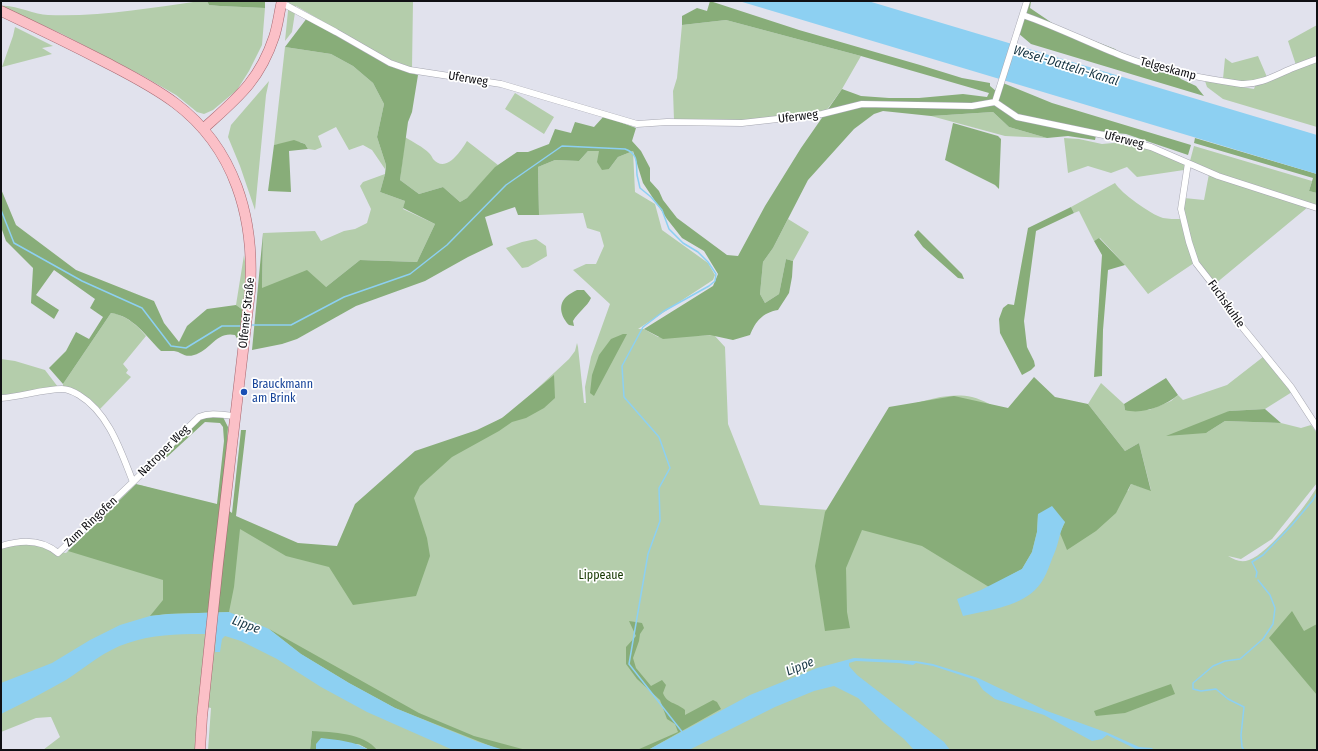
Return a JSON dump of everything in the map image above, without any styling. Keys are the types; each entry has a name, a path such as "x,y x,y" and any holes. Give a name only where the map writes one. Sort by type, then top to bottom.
{"main road":[{"path":"203,129 245,91 256,76 264,62 275,36 282,2"},
{"name":"Olfener Straße","path":"1,11 138,79 175,102 203,129 224,156 242,200 248,225 251,271 250,291 216,586 202,717 200,750"}],"street":[{"path":"995,102 1027,1"},
{"name":"Uferweg","path":"282,2 390,64 410,70 501,84 637,124 667,122 742,123 822,114 862,104 972,106 995,102 1017,117 1114,137 1151,147 1218,176 1317,208"},
{"name":"Telgeskamp","path":"1023,15 1047,23 1123,57 1175,72 1241,84 1259,82 1317,59"},
{"name":"Fuchskuhle","path":"1188,163 1182,209 1189,242 1196,263 1221,295 1243,328 1291,387 1317,427"},
{"name":"Natroper Weg","path":"1,398 63,389 73,392 85,399 99,413 112,432 133,482 199,417 205,414 235,416"},
{"name":"Zum Ringofen","path":"1,546 22,542 35,543 45,545 58,553 133,482"}],"green space":[{"path":"207,1 209,5 265,8 262,45 249,71 237,90 213,110 204,114 197,112 176,95 143,76 62,34 1,6 12,7 42,15 86,15"},
{"path":"207,1 265,1 265,8 209,5"},
{"path":"289,1 413,1 412,68 392,61 296,6 292,32 285,41"},
{"path":"710,1 799,30 962,78 990,83 990,86 996,91 995,105 1003,83 1052,103 1191,145 1188,155 1126,134 1097,131 1095,140 1068,136 1047,138 1009,127 993,112 931,116 883,111 874,114 854,129 808,180 773,248 763,262 760,294 765,303 779,294 786,259 793,261 789,293 778,310 772,311 760,318 750,335 733,340 710,335 663,339 644,329 713,286 718,274 704,251 682,238 667,219 643,183 633,151 618,157 609,169 602,170 597,162 599,151 588,151 579,161 555,160 538,167 539,215 518,215 515,207 485,217 493,245 425,281 356,306 297,339 282,344 252,350 263,233 262,288 307,270 326,287 360,260 417,262 435,224 403,208 405,201 380,192 386,165 377,137 384,104 373,83 353,66 331,54 285,47 307,18 390,66 418,75 412,112 408,122 400,180 419,194 443,187 460,202 467,198 495,167 517,152 528,152 549,144 555,129 571,133 575,122 594,127 604,116 636,128 632,141 641,151 650,168 650,181 659,191 663,200 677,218 727,255 738,256 765,206 801,148 842,89 861,96 889,98 919,98 963,94 987,97 989,93 861,56 726,20 682,25 682,16 697,8 707,11"},
{"path":"1027,1 1031,1 1030,8 1058,27 1115,49 1123,57 1175,73 1181,79 1196,86 1204,96 1031,44 1018,33"},
{"path":"726,20 861,56 842,89 826,111 729,122 674,120 673,91 677,78 682,25"},
{"path":"1317,25 1317,57 1296,65 1288,41"},
{"path":"15,27 53,46 42,48 52,54 2,67"},
{"path":"285,47 331,54 353,66 373,83 384,104 377,137 386,165 385,169 372,150 363,145 349,150 336,127 318,136 322,147 315,150 308,149 305,144 300,142 274,145"},
{"path":"1258,56 1267,77 1255,81 1245,82 1223,79 1225,58 1232,63"},
{"path":"1317,61 1317,127 1223,99 1207,87 1205,81 1254,89 1255,86"},
{"path":"269,81 266,95 255,210 228,137 231,125"},
{"path":"515,93 554,117 544,134 505,109"},
{"path":"993,112 1009,127 1047,138 1005,136 931,116"},
{"path":"953,123 998,136 1001,139 999,189 995,185 945,160"},
{"path":"405,137 427,151 438,163 448,163 457,155 467,141 498,165 467,198 460,202 443,187 419,194 400,180"},
{"path":"1064,138 1079,139 1102,144 1124,142 1150,148 1185,164 1184,170 1137,177 1127,167 1111,173 1088,166 1068,173"},
{"path":"1195,138 1317,174 1317,193 1309,191 1313,178 1194,143"},
{"path":"294,140 305,144 308,149 289,151 291,192 268,191 274,145"},
{"path":"1194,146 1312,181 1309,191 1317,193 1317,206 1217,174 1190,161"},
{"name":"Lippeaue","path":"588,151 599,151 609,169 618,157 633,151 635,192 655,204 662,230 708,263 715,275 713,280 638,329 644,329 658,337 714,335 725,347 728,424 760,505 829,510 891,411 931,399 951,396 972,397 989,404 1128,491 1131,484 1151,490 1139,443 1125,451 1088,404 1101,383 1124,404 1125,410 1149,410 1171,401 1178,395 1183,400 1227,385 1263,357 1292,392 1265,409 1229,411 1206,433 1225,421 1281,423 1301,428 1311,425 1317,433 1317,483 1272,539 1241,559 1228,556 1236,560 1243,561 1257,556 1286,528 1305,505 1317,487 1317,750 375,750 312,731 310,750 208,750 211,708 198,705 195,750 43,750 60,737 51,717 36,718 1,732 1,547 27,544 41,546 50,551 66,553 136,485 140,485 218,507 239,527 336,554 479,432 513,411 569,359 575,351 577,343 584,403 586,403 585,387 591,357 610,304 573,270 586,264 596,264 604,246 600,232 587,228 583,213 539,215 538,167 555,160 579,161"},
{"path":"385,174 380,192 405,201 403,209 435,224 417,262 360,260 326,287 262,288 263,233 315,231 321,241 344,231 355,229 367,223 371,209 360,186 363,182"},
{"path":"1209,174 1308,207 1215,284 1198,262 1183,210 1184,198 1204,200"},
{"path":"1115,183 1129,197 1157,216 1169,219 1181,219 1194,263 1148,294 1125,265 1100,238 1094,241 1079,211 1074,213 1071,207"},
{"path":"1,189 16,225 76,270 154,301 164,323 179,342 187,326 207,309 236,305 243,310 239,342 235,335 223,336 200,353 191,356 174,351 161,351 133,322 111,313 63,384 49,368 66,351 76,332 89,339 103,317 90,308 95,299 54,270 36,295 59,310 54,319 31,303 33,268 6,241 1,227"},
{"path":"1071,207 1074,213 1036,231 1024,321 1027,347 1035,366 1022,375 1000,333 999,319 1003,308 1008,304 1014,305 1028,228"},
{"path":"788,219 809,232 793,261 786,259 779,294 765,303 760,294 763,262 773,248"},
{"path":"918,230 962,274 964,279 958,278 923,247 914,235"},
{"path":"1099,238 1125,265 1108,270 1103,330 1102,376 1094,377 1102,255 1094,241"},
{"path":"536,239 546,246 547,256 528,267 522,268 506,248"},
{"path":"244,255 247,275 243,310 236,305"},
{"path":"577,290 584,290 591,298 573,321 574,326 569,325 566,322 561,308 563,300"},
{"path":"111,313 122,316 131,321 146,336 123,364 128,370 126,373 131,377 100,409 83,395 63,386 63,384"},
{"path":"627,334 594,396 590,393 592,375 599,355 611,339"},
{"path":"1,359 15,361 45,370 58,387 1,396"},
{"path":"554,375 555,398 544,408 526,418 512,422 499,431 452,457 420,486 414,498 427,538 430,556 416,596 353,605 329,567 286,556 240,529 234,587 229,612 150,616 163,600 163,580 68,551 136,484 217,504 224,441 223,427 220,423 205,422 167,457 163,455 199,419 212,416 223,417 228,427 221,505 232,513 241,430 246,430 236,516 298,543 337,546 355,504 415,451 477,430 502,418"},
{"path":"1034,377 1055,397 1088,404 1125,451 1139,443 1151,491 1131,484 1116,513 1096,531 1067,550 1060,533 1065,522 1038,514 1037,532 1032,552 1022,569 989,587 922,546 862,530 846,568 847,612 850,628 825,631 815,566 825,512 889,407 954,396 1008,408"},
{"path":"1166,378 1178,395 1173,399 1160,406 1146,410 1125,410 1124,404"},
{"path":"1265,409 1281,423 1225,421 1206,433 1166,436 1229,411"},
{"path":"1292,611 1304,631 1317,624 1317,695 1269,638"},
{"path":"629,621 642,623 644,628 640,634 633,658 636,668 651,686 662,680 666,685 663,693 665,697 685,710 685,715 713,700 717,702 721,709 648,750 637,750 678,732 675,724 667,719 660,700 637,679 626,664 626,647 636,636"},
{"path":"269,629 419,713 474,736 526,750 498,749 395,708 349,683 301,654"},
{"path":"1171,684 1175,694 1125,713 1096,716 1094,711"},
{"path":"312,731 347,734 364,740 377,750 369,750 359,744 316,744 316,750 310,750"}],"water":[{"name":"Wesel-Datteln-Kanal","path":"739,1 868,1 1317,135 1317,174"},
{"path":"1052,506 1065,522 1061,530 1056,550 1044,578 1035,590 1019,601 1010,605 963,616 957,599 981,590 1022,569 1032,552 1037,532 1038,514"},
{"name":"Lippe","path":"229,612 269,629 301,654 349,683 395,708 478,742 504,750 453,750 367,712 321,687 277,659 241,641 225,636 222,639 220,652 215,652 216,634 183,634 150,637 120,646 104,654 66,680 1,714 1,683 52,663 90,640 120,625 150,616"},
{"path":"854,658 916,661 933,664 978,678 1047,711 1108,733 1139,747 1152,748 1154,750 1138,750 1107,735 1102,739 1092,741 1044,715 995,699 983,690 976,680 933,666 916,663 913,665 856,661 849,663 849,666 857,675 944,742 950,750 914,750 904,739 884,723 858,698 834,686 814,691 775,707 689,750 648,750 750,695 817,668"},
{"path":"321,738 352,743 369,750 316,750 316,744"}],"waterway":[{"path":"252,325 291,325 344,297 410,274 447,245 506,185 562,146 625,149 633,154 636,160 640,188 651,197 662,210 669,229 683,243 698,252 708,262 716,274 715,281 709,286 664,311 643,327 622,366 624,397 659,437 670,468 659,488 660,521 648,554 629,664 683,733"},
{"path":"1,210 14,243 82,281 142,308 171,346 186,348 222,326 242,326"},
{"path":"1256,577 1257,572 1252,562 1263,555 1292,525 1317,493"},
{"path":"1244,750 1242,747 1241,735 1244,707 1228,699 1216,689 1201,691 1193,689 1193,683 1213,666 1225,661 1240,659 1263,639 1273,624 1275,608 1270,595 1258,580"}],"place":[{"name":"Brauckmann am Brink","path":"244,392"}]}
